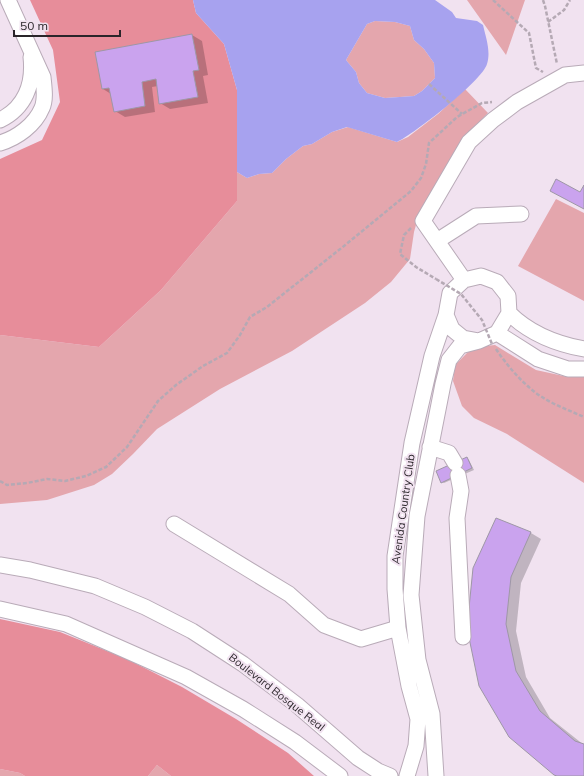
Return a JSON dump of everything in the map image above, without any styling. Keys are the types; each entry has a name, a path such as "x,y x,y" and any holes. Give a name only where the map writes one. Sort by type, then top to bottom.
{"street":[{"path":"0,143 21,133 33,122 42,108 45,91 43,77 8,0"},
{"path":"0,120 17,110 25,98 33,71 30,46"},
{"path":"464,280 423,221 469,142 493,120 517,102 564,75 584,73"},
{"path":"437,241 476,216 521,214"},
{"path":"489,339 509,313 508,296 497,282 481,276 464,280 450,293 446,315 452,329 464,338 489,339 538,359 568,369 584,369"},
{"path":"509,313 519,323 544,337 566,345 584,349"},
{"name":"Avenida Country Club","path":"407,776 416,746 418,720 408,686 398,628 395,588 395,556 412,443 432,356 446,315"},
{"name":"Avenida Country Club","path":"436,776 432,714 418,660 411,595 417,516 449,360 460,346 489,339"},
{"path":"430,447 449,453 456,469 461,491 457,518 463,637"},
{"path":"174,524 289,594 324,624 361,639 398,628"},
{"name":"Boulevard Bosque Real","path":"0,565 30,570 95,586 145,607 192,631 249,669 297,706 358,758 378,771 390,776"},
{"path":"0,609 66,624 186,676 243,709 282,734 340,776"},
{"path":"407,776 418,776"}],"path":[{"path":"493,0 529,33 536,68 546,75"},
{"path":"543,0 558,68 564,75"},
{"path":"548,22 564,10 570,0"},
{"path":"429,84 462,114"},
{"path":"0,481 7,485 47,479 65,481 86,476 106,467 127,447 158,401 176,385 203,366 227,353 240,335 250,317 267,307 411,191 421,178 426,164 429,143 457,117 482,103 495,102"},
{"path":"414,226 404,234 400,254 416,267 461,294 482,320 489,339 505,363 532,390 558,405 584,417"}],"shaded area":[{"path":"30,0 193,0 196,13 224,44 237,90 237,201 161,290 99,347 0,335 0,159 42,140 60,102 53,50"},
{"path":"193,0 435,0 452,12 456,18 477,21 483,25 488,44 488,59 482,72 461,94 418,129 397,142 347,127 332,132 312,144 303,146 286,159 272,173 259,174 247,178 237,172 237,90 224,44 196,13","holes":["375,21 395,22 410,26 414,40 424,49 434,63 435,78 422,91 414,96 385,98 367,93 359,83 356,72 346,60 367,24"]},
{"path":"467,0 525,0 506,55"},
{"path":"375,21 395,22 410,26 414,40 424,49 434,63 435,78 422,91 414,96 385,98 367,93 359,83 356,72 346,60 367,24"},
{"path":"465,89 488,113 463,138 419,214 414,232 410,259 391,282 365,303 292,351 220,389 157,429 112,474 94,485 47,500 0,504 0,335 99,347 161,290 237,201 237,172 247,178 259,174 272,173 286,159 303,146 312,144 332,132 348,127 397,142 408,137 438,114"},
{"path":"556,199 584,213 584,301 518,266"},
{"path":"495,345 536,370 568,377 584,376 584,483 507,434 474,418 462,406 453,381 455,365 467,353 476,347"},
{"path":"0,619 60,632 127,659 182,687 236,719 288,753 314,776 171,776 157,765 148,776 25,776 20,773 0,769"},
{"path":"157,765 171,776 148,776"},
{"path":"0,769 20,773 25,776 0,776"}],"building":[{"path":"192,34 199,70 193,71 198,97 159,104 156,79 142,82 145,106 114,112 109,88 102,89 95,52"},
{"path":"556,179 580,192 584,185 584,209 550,191"},
{"path":"467,457 472,468 441,483 436,471"},
{"path":"496,518 531,532 511,577 506,624 516,671 540,711 575,741 584,744 584,776 554,775 509,737 479,686 467,628 473,568"}]}
